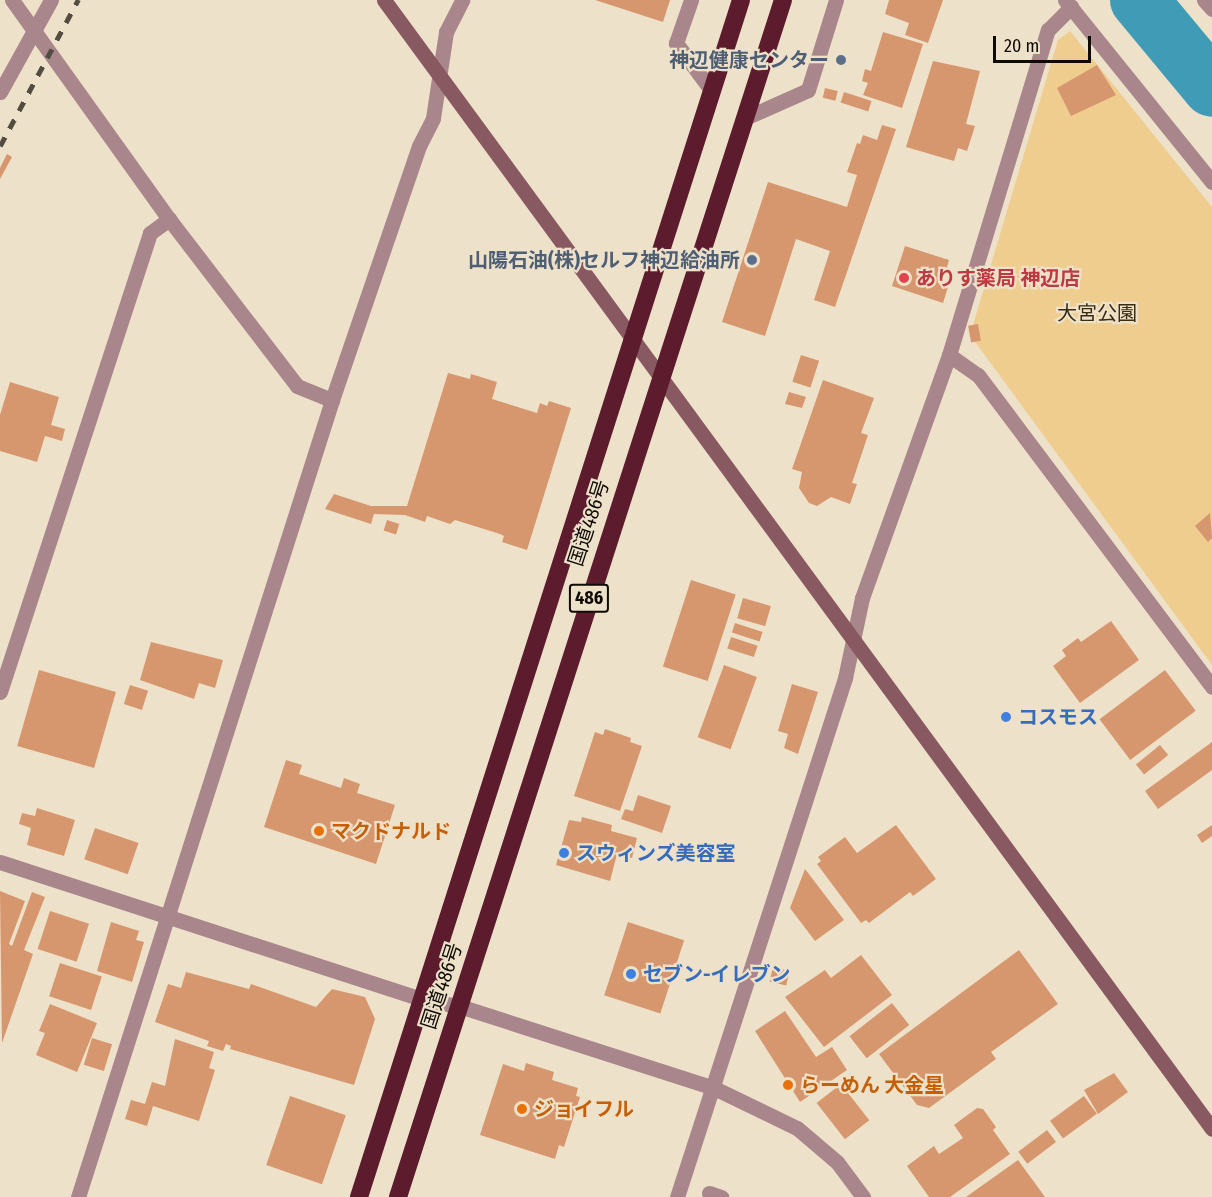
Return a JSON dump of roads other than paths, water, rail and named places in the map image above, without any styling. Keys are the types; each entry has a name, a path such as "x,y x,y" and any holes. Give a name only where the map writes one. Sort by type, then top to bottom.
{"highway":[{"name":"国道486号","path":"359,1197 424,1000 741,0"},
{"name":"国道486号","path":"398,1197 659,378 783,0"}],"street":[{"path":"12,0 169,219 297,386 332,400"},
{"path":"0,92 51,0"},
{"path":"384,0 659,378 853,635 1212,1129"},
{"path":"78,1197 170,916 332,400 419,146 432,118 447,32 462,0"},
{"path":"691,0 676,43 711,90"},
{"path":"743,119 808,90 836,0"},
{"path":"1204,0 1212,9"},
{"path":"677,1197 845,678 861,598 949,355 1048,30 1068,4 1212,182"},
{"path":"0,692 150,233 169,219"},
{"path":"949,355 978,375 1212,687"},
{"path":"0,862 424,1000 459,1006 712,1087 797,1128 837,1162 863,1197"}],"waterway":[{"path":"1139,0 1212,88"}],"railway":[{"path":"0,146 78,0"}],"place":[{"name":"神辺健康センター","path":"841,60"},
{"name":"山陽石油(株)セルフ神辺給油所","path":"752,260"},
{"name":"ありす薬局 神辺店","path":"904,278"},
{"name":"コスモス","path":"1006,717"},
{"name":"マクドナルド","path":"319,831"},
{"name":"スウィンズ美容室","path":"564,853"},
{"name":"セブン-イレブン","path":"631,974"},
{"name":"らーめん 大金星","path":"788,1085"},
{"name":"ジョイフル","path":"522,1109"}],"park label":[{"name":"大宮公園","path":"1097,313"}]}
